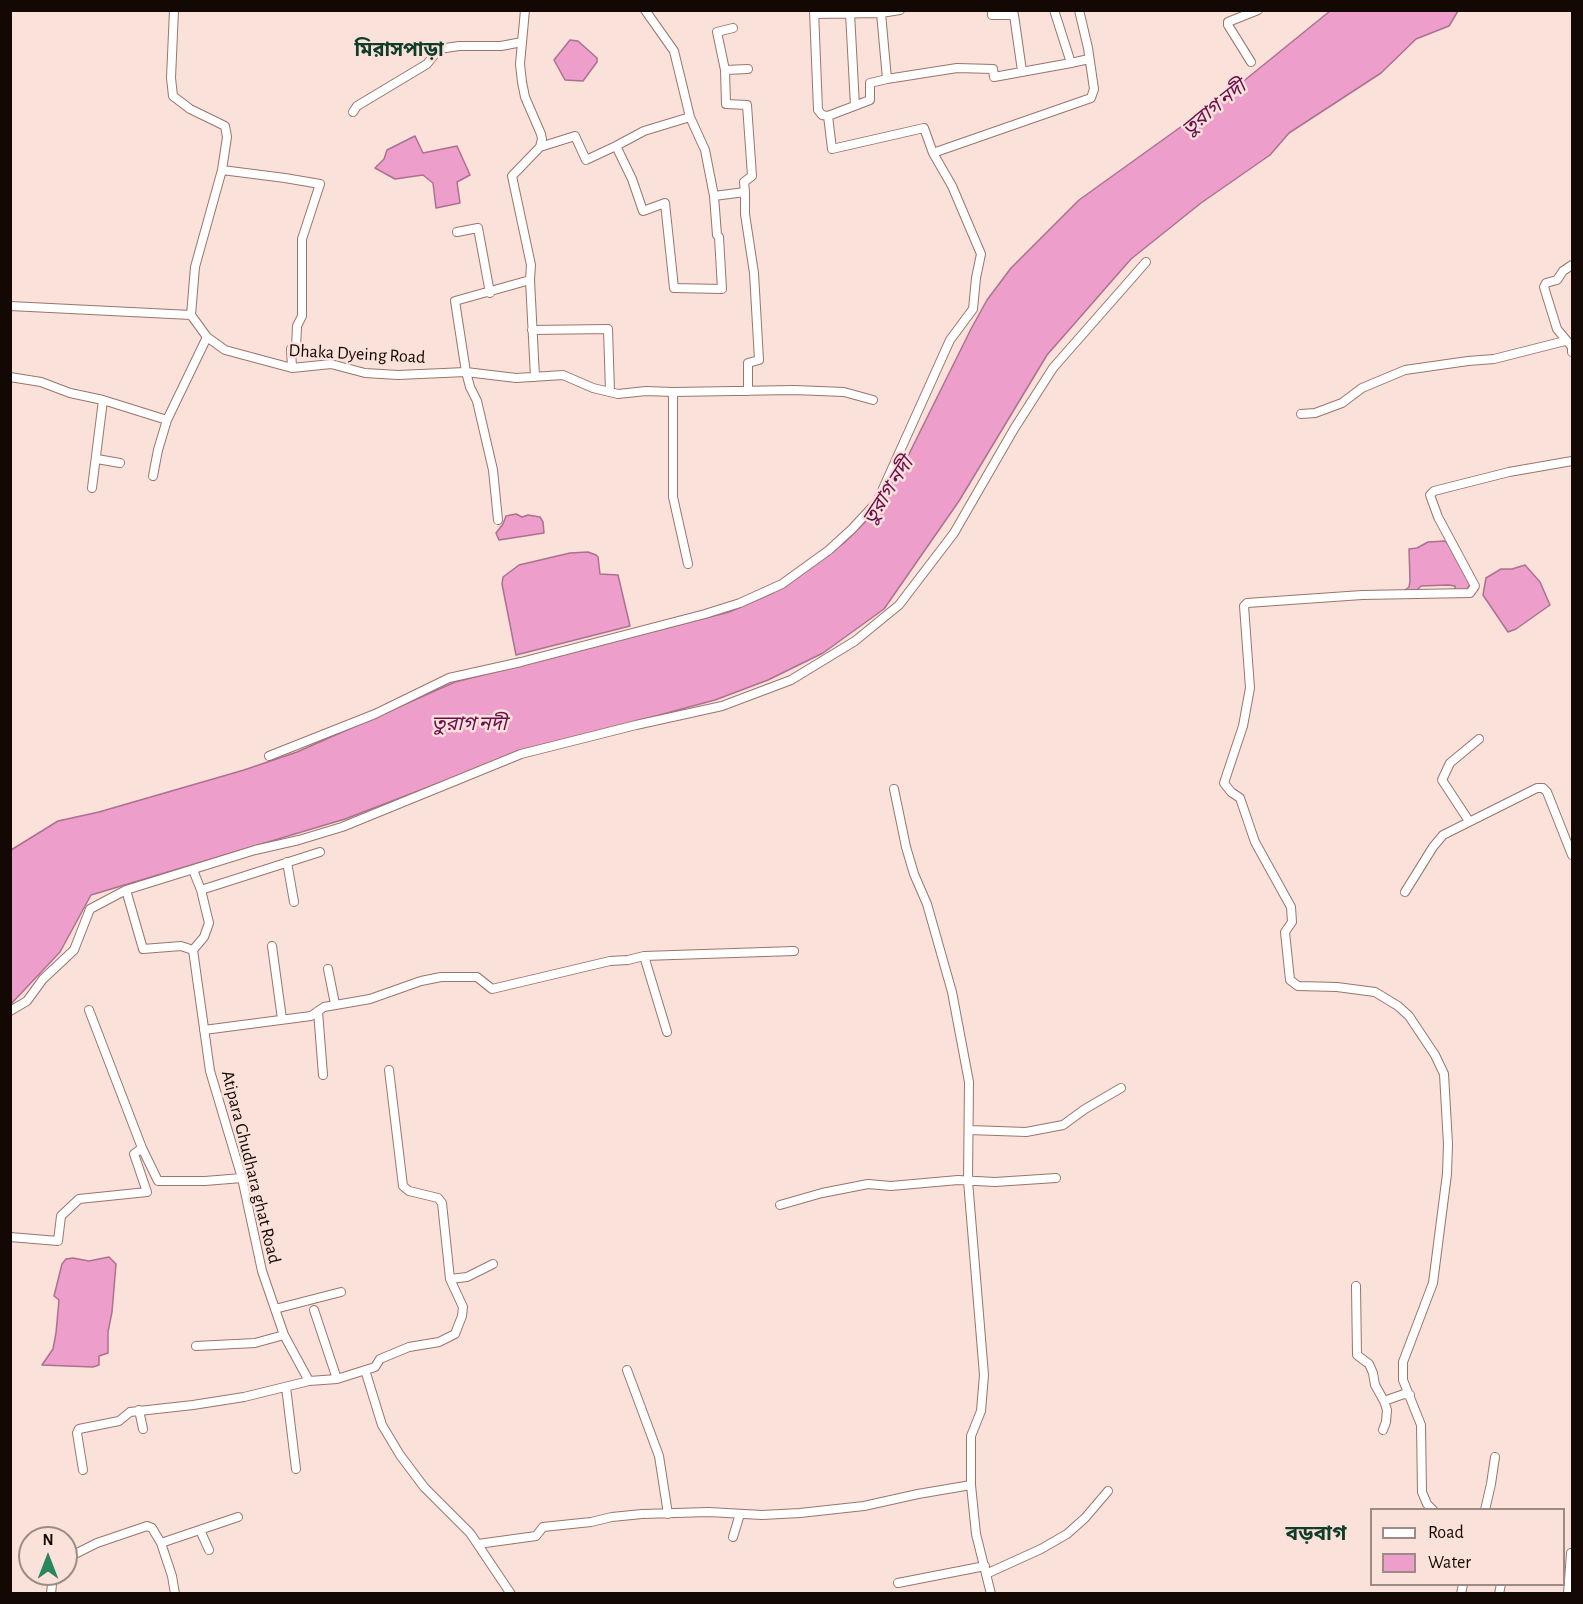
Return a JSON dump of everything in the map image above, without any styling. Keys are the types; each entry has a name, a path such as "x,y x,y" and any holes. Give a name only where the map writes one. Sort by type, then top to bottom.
{"street":[{"path":"10,306 190,315 195,267 222,170 227,137 225,126 190,109 173,96 171,78 174,10"},
{"path":"525,10 520,64 525,97 541,134 540,147"},
{"path":"616,146 644,211 665,203 674,288 722,289 714,196 705,150 690,117 674,51 645,10"},
{"path":"900,10 850,13 814,12 818,110 822,115 828,116 870,100 870,83 886,79 957,68 993,69 994,77 1089,59"},
{"path":"992,10 992,15 1014,15 1022,71"},
{"path":"1054,10 1071,63"},
{"path":"933,153 1091,98 1094,89 1079,10"},
{"path":"1251,62 1228,22 1258,10"},
{"path":"879,12 886,79"},
{"path":"850,13 855,106"},
{"path":"733,28 717,32 725,70 726,104 747,105 753,176 744,182 745,214 754,273 759,360 748,363 748,391"},
{"path":"353,112 357,106 427,64 439,49 459,46 501,46 522,42"},
{"path":"725,70 748,69"},
{"path":"269,756 375,714 449,678 556,653 740,603 782,584 829,550 877,502 950,340 973,309 981,254 952,186 933,153 924,128 832,149 828,116"},
{"path":"535,377 531,265 512,176 540,147 575,136 586,160 644,131 690,117"},
{"path":"222,170 320,184 302,239 303,316 297,326 296,349 291,349 292,368"},
{"path":"714,196 745,192"},
{"path":"457,232 478,228 490,293"},
{"path":"10,1011 27,1001 44,979 74,950 90,909 126,890 255,850 342,827 521,754 659,719 722,706 791,680 855,641 899,605 954,533 1014,429 1053,368 1146,262"},
{"path":"1572,265 1563,271 1557,280 1546,283 1544,287 1557,329 1572,347 1572,351"},
{"path":"498,520 494,470 477,401 466,372 455,301 530,280"},
{"name":"Dhaka Dyeing Road","path":"190,315 207,337 225,350 292,368 331,364 365,373 398,375 466,372 516,378 563,375 593,388 618,393 794,390 844,392 873,400"},
{"path":"532,330 608,329 610,392"},
{"path":"153,476 167,420 207,337"},
{"path":"1301,414 1315,413 1342,403 1362,388 1405,370 1494,359 1565,341"},
{"path":"10,377 41,382 70,393 103,400 167,420"},
{"path":"673,393 674,497 688,564"},
{"path":"92,488 103,400"},
{"path":"96,459 120,464"},
{"path":"1432,1508 1426,1504 1422,1492 1421,1425 1403,1380 1403,1362 1433,1283 1447,1174 1448,1144 1444,1074 1435,1055 1409,1016 1398,1006 1375,992 1337,987 1298,986 1290,980 1285,932 1292,922 1291,907 1255,842 1240,798 1224,783 1243,726 1250,688 1244,606 1247,603 1362,595 1470,593 1474,586 1438,517 1430,495 1434,491 1509,472 1572,460"},
{"path":"1469,821 1442,780 1450,763 1479,739"},
{"path":"1405,892 1443,835 1537,788 1543,788 1547,792 1572,855"},
{"path":"894,789 906,847 914,874 927,904 947,974 969,1082 968,1181 984,1375 981,1411 971,1436 971,1485 976,1534 991,1593"},
{"path":"201,890 320,852"},
{"path":"287,862 294,902"},
{"path":"126,890 143,949 181,946 193,950 204,937 209,923 201,890 193,870"},
{"path":"273,946 282,1019"},
{"name":"Atipara Ghudhara ghat Road","path":"193,950 210,1071 242,1178 262,1271 284,1335 309,1381"},
{"path":"204,1030 311,1016 335,1004 370,999 441,976 477,977 492,989 610,961 644,956 794,951"},
{"path":"644,956 668,1032"},
{"path":"328,969 335,1004"},
{"path":"89,1010 142,1148 158,1182"},
{"path":"318,1011 323,1075"},
{"path":"83,1470 77,1433 79,1429 119,1421 130,1412 139,1410 234,1399 309,1381 337,1378 375,1367 380,1359 409,1347 439,1342 455,1334 463,1307 450,1279 441,1199 409,1191 404,1186 389,1070"},
{"path":"969,1130 1026,1132 1063,1125 1121,1088"},
{"path":"142,1148 134,1154 147,1192"},
{"path":"147,1192 151,1184 158,1182 242,1178"},
{"path":"780,1204 868,1184 891,1186 958,1180 995,1182 1056,1178"},
{"path":"10,1237 58,1241 61,1216 79,1199 147,1192"},
{"path":"450,1279 467,1277 493,1264"},
{"path":"1356,1287 1357,1356 1369,1364 1375,1385 1384,1401 1387,1410 1383,1430"},
{"path":"275,1309 341,1292"},
{"path":"314,1310 337,1378"},
{"path":"196,1346 255,1343 284,1335"},
{"path":"364,1370 382,1425 400,1455 424,1487 457,1518 478,1544 511,1593"},
{"path":"627,1370 659,1456 668,1514"},
{"path":"286,1387 296,1469"},
{"path":"1384,1401 1404,1394 1410,1395"},
{"path":"139,1410 143,1429"},
{"path":"1485,1508 1495,1457"},
{"path":"478,1544 538,1536 543,1527 591,1522 612,1517 709,1512 740,1515 800,1513 864,1506 971,1485"},
{"path":"898,1584 986,1570 1041,1549 1067,1534 1085,1518 1108,1491"},
{"path":"733,1537 740,1515"},
{"path":"161,1543 238,1516"},
{"path":"78,1552 97,1543 147,1526 152,1528 161,1543 175,1593"},
{"path":"200,1530 209,1550"},
{"path":"1568,1593 1571,1553"}],"water":[{"name":"তুরাগ নদী","path":"1330,11 1458,11 1449,26 1416,39 1381,73 1289,133 1270,155 1201,203 1131,259 1047,355 959,501 884,609 823,653 768,680 715,700 515,754 345,819 91,895 60,952 11,1004 11,850 58,821 99,812 244,770 297,752 455,682 729,612 773,593 844,543 883,499 907,458 987,300 1011,268 1079,200 1235,88"},
{"path":"570,40 578,41 597,58 597,62 583,81 565,80 554,60"},
{"path":"415,136 423,153 457,146 470,175 457,182 460,203 436,208 433,183 423,175 395,179 375,168 384,159 387,150"},
{"path":"516,514 522,517 528,515 540,517 544,533 499,540 496,533 506,516"},
{"path":"1445,541 1470,584 1466,591 1455,591 1455,586 1448,585 1421,586 1415,592 1406,594 1405,590 1409,587 1410,581 1409,549 1417,548 1428,542"},
{"path":"588,552 596,555 600,574 618,575 630,626 516,655 502,584 503,577 519,565 570,553"},
{"path":"1525,565 1540,582 1550,605 1516,629 1508,632 1483,595 1486,578 1501,569 1512,569"},
{"path":"109,1257 116,1264 108,1332 108,1353 99,1356 99,1365 93,1367 42,1365 53,1349 59,1300 54,1296 62,1264 66,1259 89,1261"}],"district":[{"name":"মিরাসপাড়া","path":"399,50"},
{"name":"বড়বাগ","path":"1316,1534"}]}
